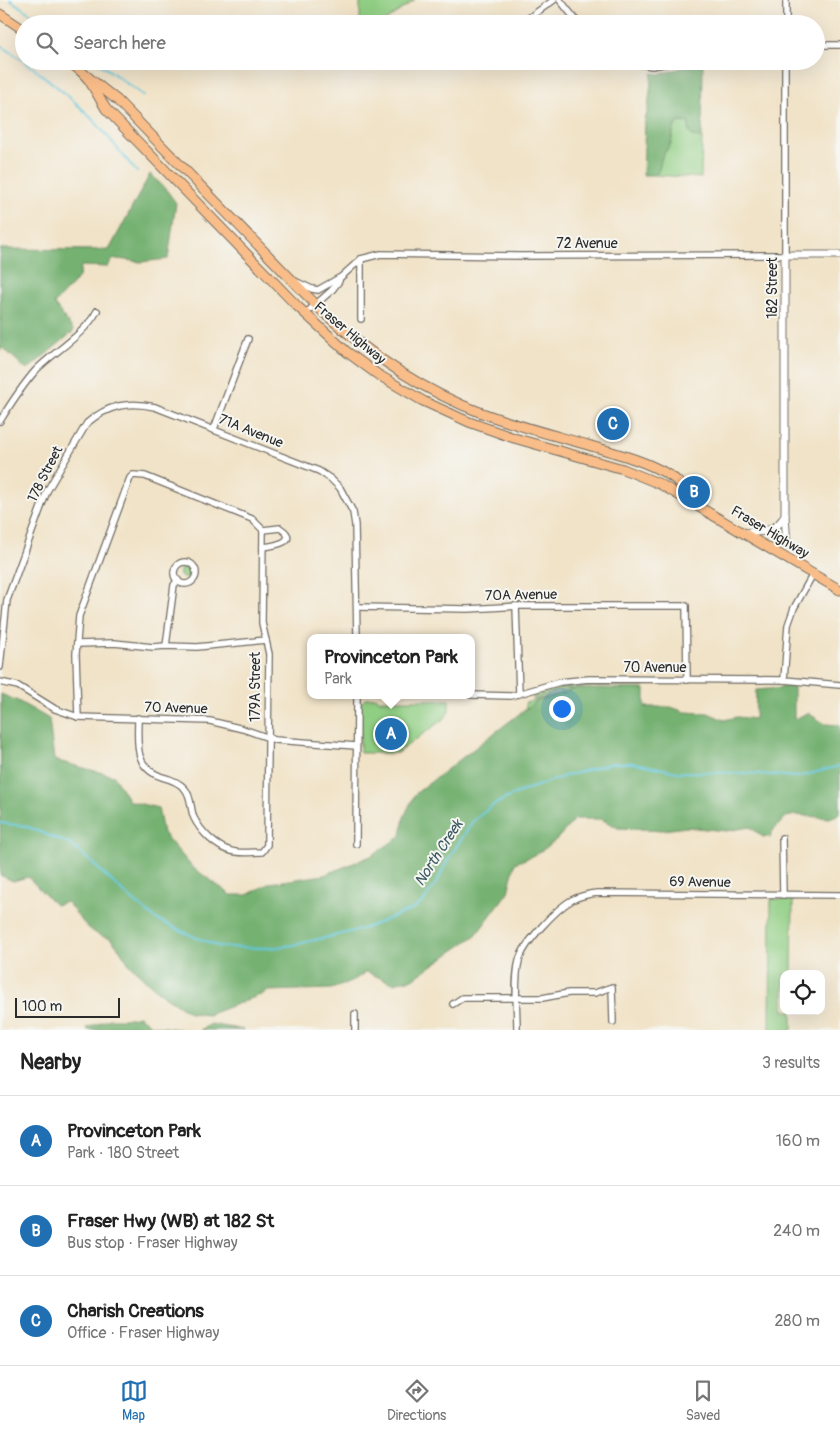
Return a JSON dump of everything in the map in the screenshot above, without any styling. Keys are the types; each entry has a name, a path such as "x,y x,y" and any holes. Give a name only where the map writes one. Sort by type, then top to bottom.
{"main road":[{"path":"0,14 15,24"},
{"name":"Fraser Highway","path":"80,70 89,80 106,109 305,314 347,352 377,374 436,407 484,428 605,464 660,484 840,590"},
{"name":"Fraser Highway","path":"80,70 118,100 316,304 358,343 391,366 432,390 482,413 640,461 671,475 711,513"}],"street":[{"path":"533,15 554,0"},
{"path":"560,0 572,15"},
{"path":"786,0 786,15"},
{"path":"825,45 840,46"},
{"name":"182 Street","path":"786,70 785,515 787,545"},
{"name":"72 Avenue","path":"361,259 381,254 520,256 840,255"},
{"path":"294,281 318,290 341,277 361,259"},
{"path":"361,259 361,319"},
{"path":"305,314 332,290 341,277"},
{"path":"0,421 24,385 37,370 89,324 97,311"},
{"path":"214,429 248,339"},
{"name":"71A Avenue","path":"97,415 120,405 142,404 155,407 319,471 331,479 340,488 351,507 356,525 357,634"},
{"name":"178 Street","path":"0,667 7,600 47,491 80,433 87,423 97,415"},
{"path":"78,717 76,644 79,616 128,482 133,475 145,476 252,519 263,530 280,528 285,531 285,542 263,547"},
{"path":"745,533 764,531 776,527 785,515"},
{"name":"179A Street","path":"138,718 138,746 141,760 148,770 177,782 187,791 194,818 207,836 231,851 262,852 267,845 269,654 262,622 263,530"},
{"path":"784,680 788,625 794,608 813,574"},
{"path":"166,646 174,585 178,580"},
{"path":"516,606 519,694"},
{"name":"70A Avenue","path":"357,607 468,609 516,606 686,606 687,680"},
{"path":"76,644 114,643 153,647 196,648 266,640"},
{"name":"70 Avenue","path":"475,695 519,694 574,680 784,680 840,685"},
{"name":"70 Avenue","path":"0,682 18,686 55,709 78,717 210,721 280,741 356,746"},
{"path":"356,844 357,699"},
{"path":"782,838 783,895"},
{"name":"69 Avenue","path":"517,998 518,969 526,944 562,906 581,896 597,893 840,895"},
{"path":"453,1004 462,998 542,998 569,992 594,992 612,987 613,1022"},
{"path":"517,998 517,1030"},
{"path":"355,1014 355,1030"}],"green space":[{"path":"360,0 415,0 394,15 360,15"},
{"path":"674,70 703,70 702,139 692,136 689,131 689,123 679,122 674,127 671,143 661,159 657,173 655,175 643,175 645,120 652,73 660,74"},
{"path":"680,122 689,123 692,136 702,139 701,178 655,175 659,169 662,157 671,144 675,127"},
{"path":"150,174 165,188 176,203 168,259 141,262 118,259 112,260 108,267 81,266 79,277 54,304 74,331 27,370 3,348 0,351 0,249 109,250"},
{"path":"185,567 191,573 185,579 179,573"},
{"path":"572,685 645,686 574,686 533,699 533,696"},
{"path":"794,687 794,719 808,713 825,724 840,725 840,814 829,818 796,815 786,817 772,832 770,838 768,836 763,837 750,827 726,831 686,827 663,830 618,828 601,819 574,819 549,846 515,863 508,892 476,935 413,979 393,983 366,972 351,982 331,989 267,991 208,1015 190,1013 157,991 129,964 110,938 91,930 67,902 55,905 28,877 13,881 0,875 1,694 18,701 49,719 54,760 114,776 129,801 158,808 163,833 192,867 231,895 247,895 270,883 324,875 371,856 401,836 404,817 415,794 536,701 579,688 645,689 645,707 671,707 685,712 708,713 724,720 737,717 755,719 756,690"},
{"path":"579,688 540,701 526,709 525,703 568,689"},
{"path":"365,699 449,700 449,711 445,718 397,753 360,753 360,704"},
{"path":"771,899 793,900 792,970 780,970 780,1015 792,1015 792,1030 770,1030"},
{"path":"139,1016 151,1025 184,1030 88,1030 87,1028 110,1019"},
{"path":"211,1024 243,1030 200,1030"}],"waterway":[{"path":"10,0 32,15"},
{"path":"0,45 15,55"},
{"path":"36,70 62,91 101,128 137,172"},
{"path":"108,70 144,96"},
{"name":"North Creek","path":"0,823 25,826 70,844 156,919 197,938 221,947 270,948 293,945 363,929 413,909 423,902 437,882 446,863 473,821 493,805 517,793 565,776 612,763 635,763 677,772 747,773 797,777 840,766"}],"place":[{"name":"Charish Creations","path":"613,424"},
{"name":"Fraser Hwy (WB) at 182 St","path":"694,492"},
{"name":"Provinceton Park","path":"391,734"}]}
